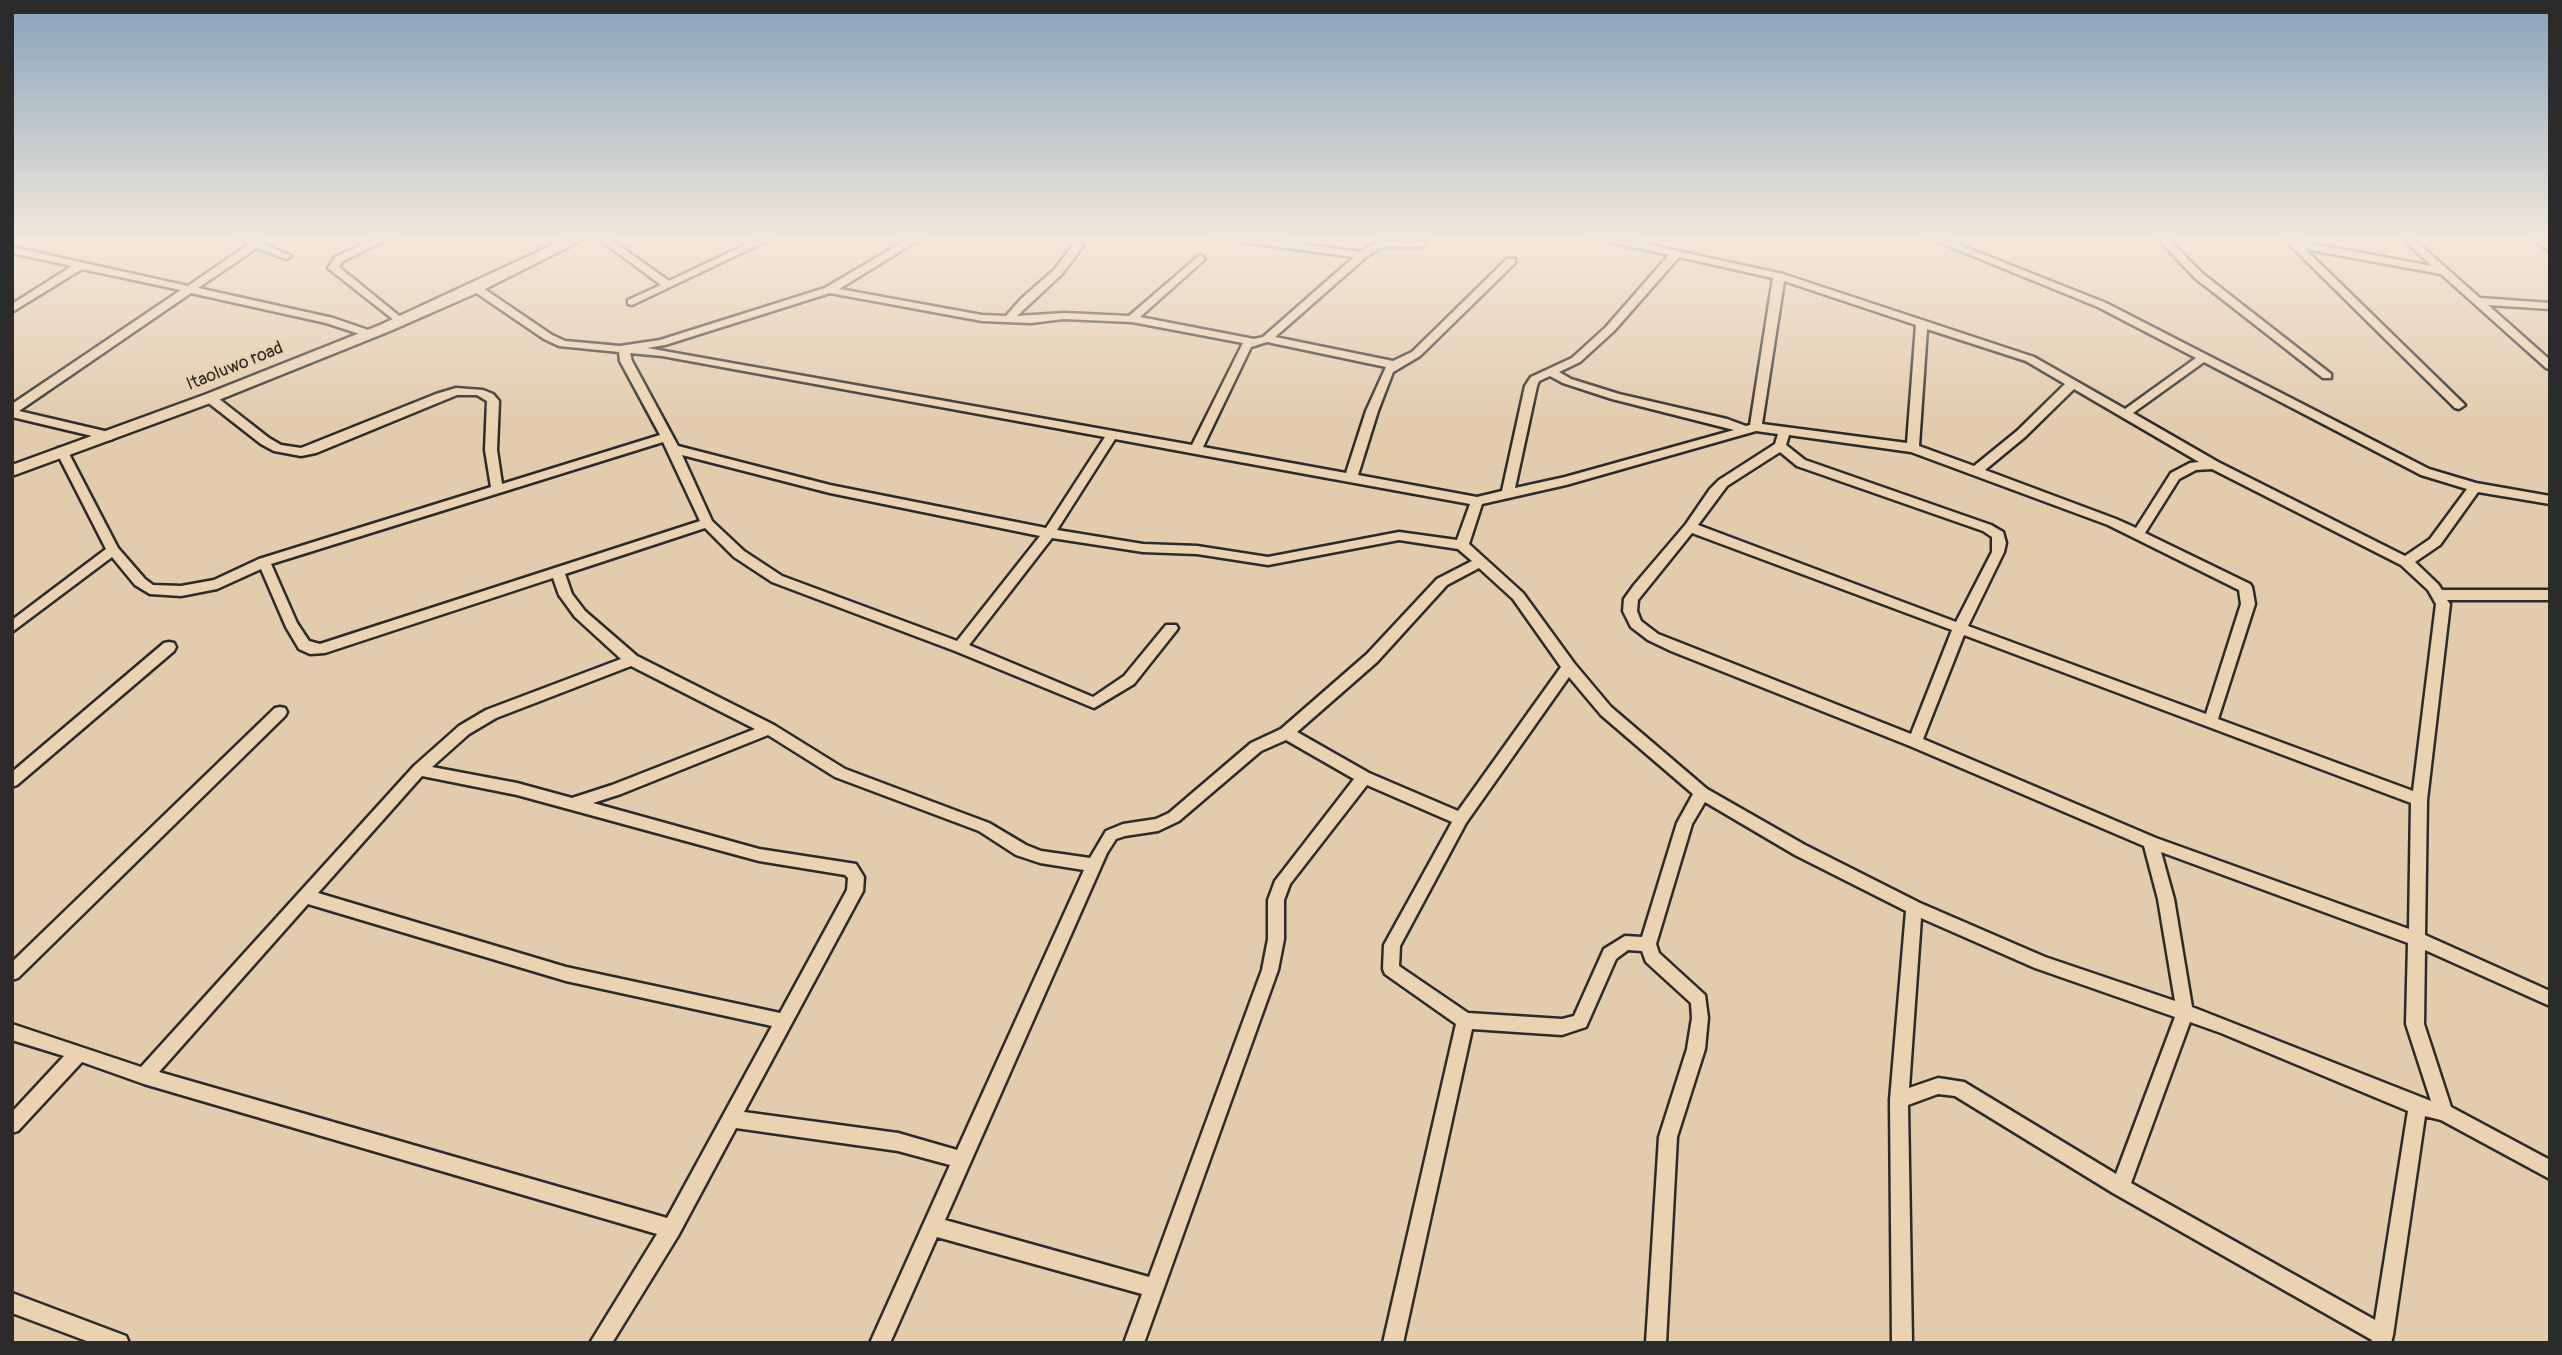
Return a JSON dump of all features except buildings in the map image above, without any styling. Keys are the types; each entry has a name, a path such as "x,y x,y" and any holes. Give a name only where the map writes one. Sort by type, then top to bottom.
{"street":[{"path":"12,309 27,299"},
{"path":"12,412 175,299"},
{"path":"239,299 329,320 370,334"},
{"path":"372,299 400,321"},
{"name":"Itaoluwo road","path":"12,471 210,398 450,299"},
{"path":"493,299 548,337 563,344 624,348 1477,501 1507,496 1751,429"},
{"path":"632,302 638,299"},
{"path":"624,348 661,343 800,299"},
{"path":"879,299 982,318 1008,320 1064,316 1132,319 1252,342 1267,339 1394,365"},
{"path":"1008,320 1027,299"},
{"path":"1132,319 1154,299"},
{"path":"1267,339 1312,299"},
{"path":"1351,478 1371,411 1388,371 1416,354 1472,299"},
{"path":"1507,496 1531,386 1535,379 1553,373 1576,360 1610,329 1636,299"},
{"path":"1751,429 1775,299"},
{"path":"1850,299 2029,359 2214,465 2406,562 2439,595 2443,604 2419,800 2414,937 2415,1024 2444,1113"},
{"path":"2088,299 2425,472 2475,487 2550,500"},
{"path":"2229,299 2327,376"},
{"path":"2351,299 2459,405"},
{"path":"2477,301 2550,306"},
{"path":"2477,301 2550,366"},
{"path":"1913,448 1922,324"},
{"path":"1196,450 1243,349 1252,342"},
{"path":"624,348 626,361 670,443 707,523 740,554 777,579 960,647 1094,703 1129,680 1171,628"},
{"path":"2126,413 2203,358"},
{"path":"1553,373 1567,381 1616,397 1751,429 1913,448 2139,533 2245,587 2248,604 2211,720"},
{"path":"1976,471 2021,434 2073,383"},
{"path":"210,398 265,441 301,452 312,450 440,396 456,391 479,392 493,401 491,450 497,489"},
{"path":"12,412 109,436"},
{"path":"1784,432 1780,446 1723,482 1631,599 1630,611 1636,624 1653,637 1916,742 2151,842 2414,937 2550,999"},
{"path":"960,647 1049,533 1112,435"},
{"path":"62,451 113,550 140,582 150,589 164,590 181,591 218,584 264,562 497,489 670,443 830,489 1049,533 1143,548 1197,551 1268,561 1399,536 1462,545 1518,596 1569,667 1606,711 1702,793 1800,850 1914,908 2041,964 2225,1026 2418,1106 2444,1113 2550,1170"},
{"path":"1780,446 1801,463 1987,528 1998,535 1998,552 1960,628 1916,742"},
{"path":"2139,533 2175,476 2194,466 2214,465"},
{"path":"2406,562 2435,542 2475,487"},
{"path":"1462,545 1477,501"},
{"path":"264,562 291,624 304,645 310,649 320,649 707,523"},
{"path":"1690,527 2419,800"},
{"path":"12,627 113,550"},
{"path":"880,1343 1094,865 1111,835 1123,830 1158,825 1174,817 1256,747 1286,733 1372,658 1442,582 1479,563"},
{"path":"558,573 566,596 580,614 632,660 769,729 839,774 984,827 1021,850 1040,857 1094,865"},
{"path":"2439,595 2550,595"},
{"path":"12,781 169,647"},
{"path":"144,1076 419,770 464,730 491,714 632,660"},
{"path":"1569,667 1461,819 1392,945 1391,969 1465,1021 1562,1027 1580,1022 1610,954 1625,943 1648,944"},
{"path":"12,973 280,712"},
{"path":"571,804 616,790 769,729"},
{"path":"1286,733 1364,777 1461,819"},
{"path":"419,770 517,789 759,855 850,869 856,877 855,891 671,1229 600,1343"},
{"path":"1134,1343 1270,970 1276,939 1276,900 1283,881 1364,777"},
{"path":"1656,1343 1668,1137 1696,1049 1700,1018 1699,1000 1652,957 1648,944 1685,822 1702,793"},
{"path":"2120,1187 2185,1013 2166,899 2151,842"},
{"path":"304,896 566,974 783,1021"},
{"path":"1902,1343 1899,1100 1914,908"},
{"path":"1393,1343 1465,1021"},
{"path":"12,1032 144,1076 671,1229"},
{"path":"12,1125 79,1053"},
{"path":"1899,1100 1938,1086 1958,1088 2120,1187 2382,1339 2418,1106"},
{"path":"731,1119 898,1142 962,1160"},
{"path":"932,1226 1154,1288"},
{"path":"12,1303 119,1343"}]}
